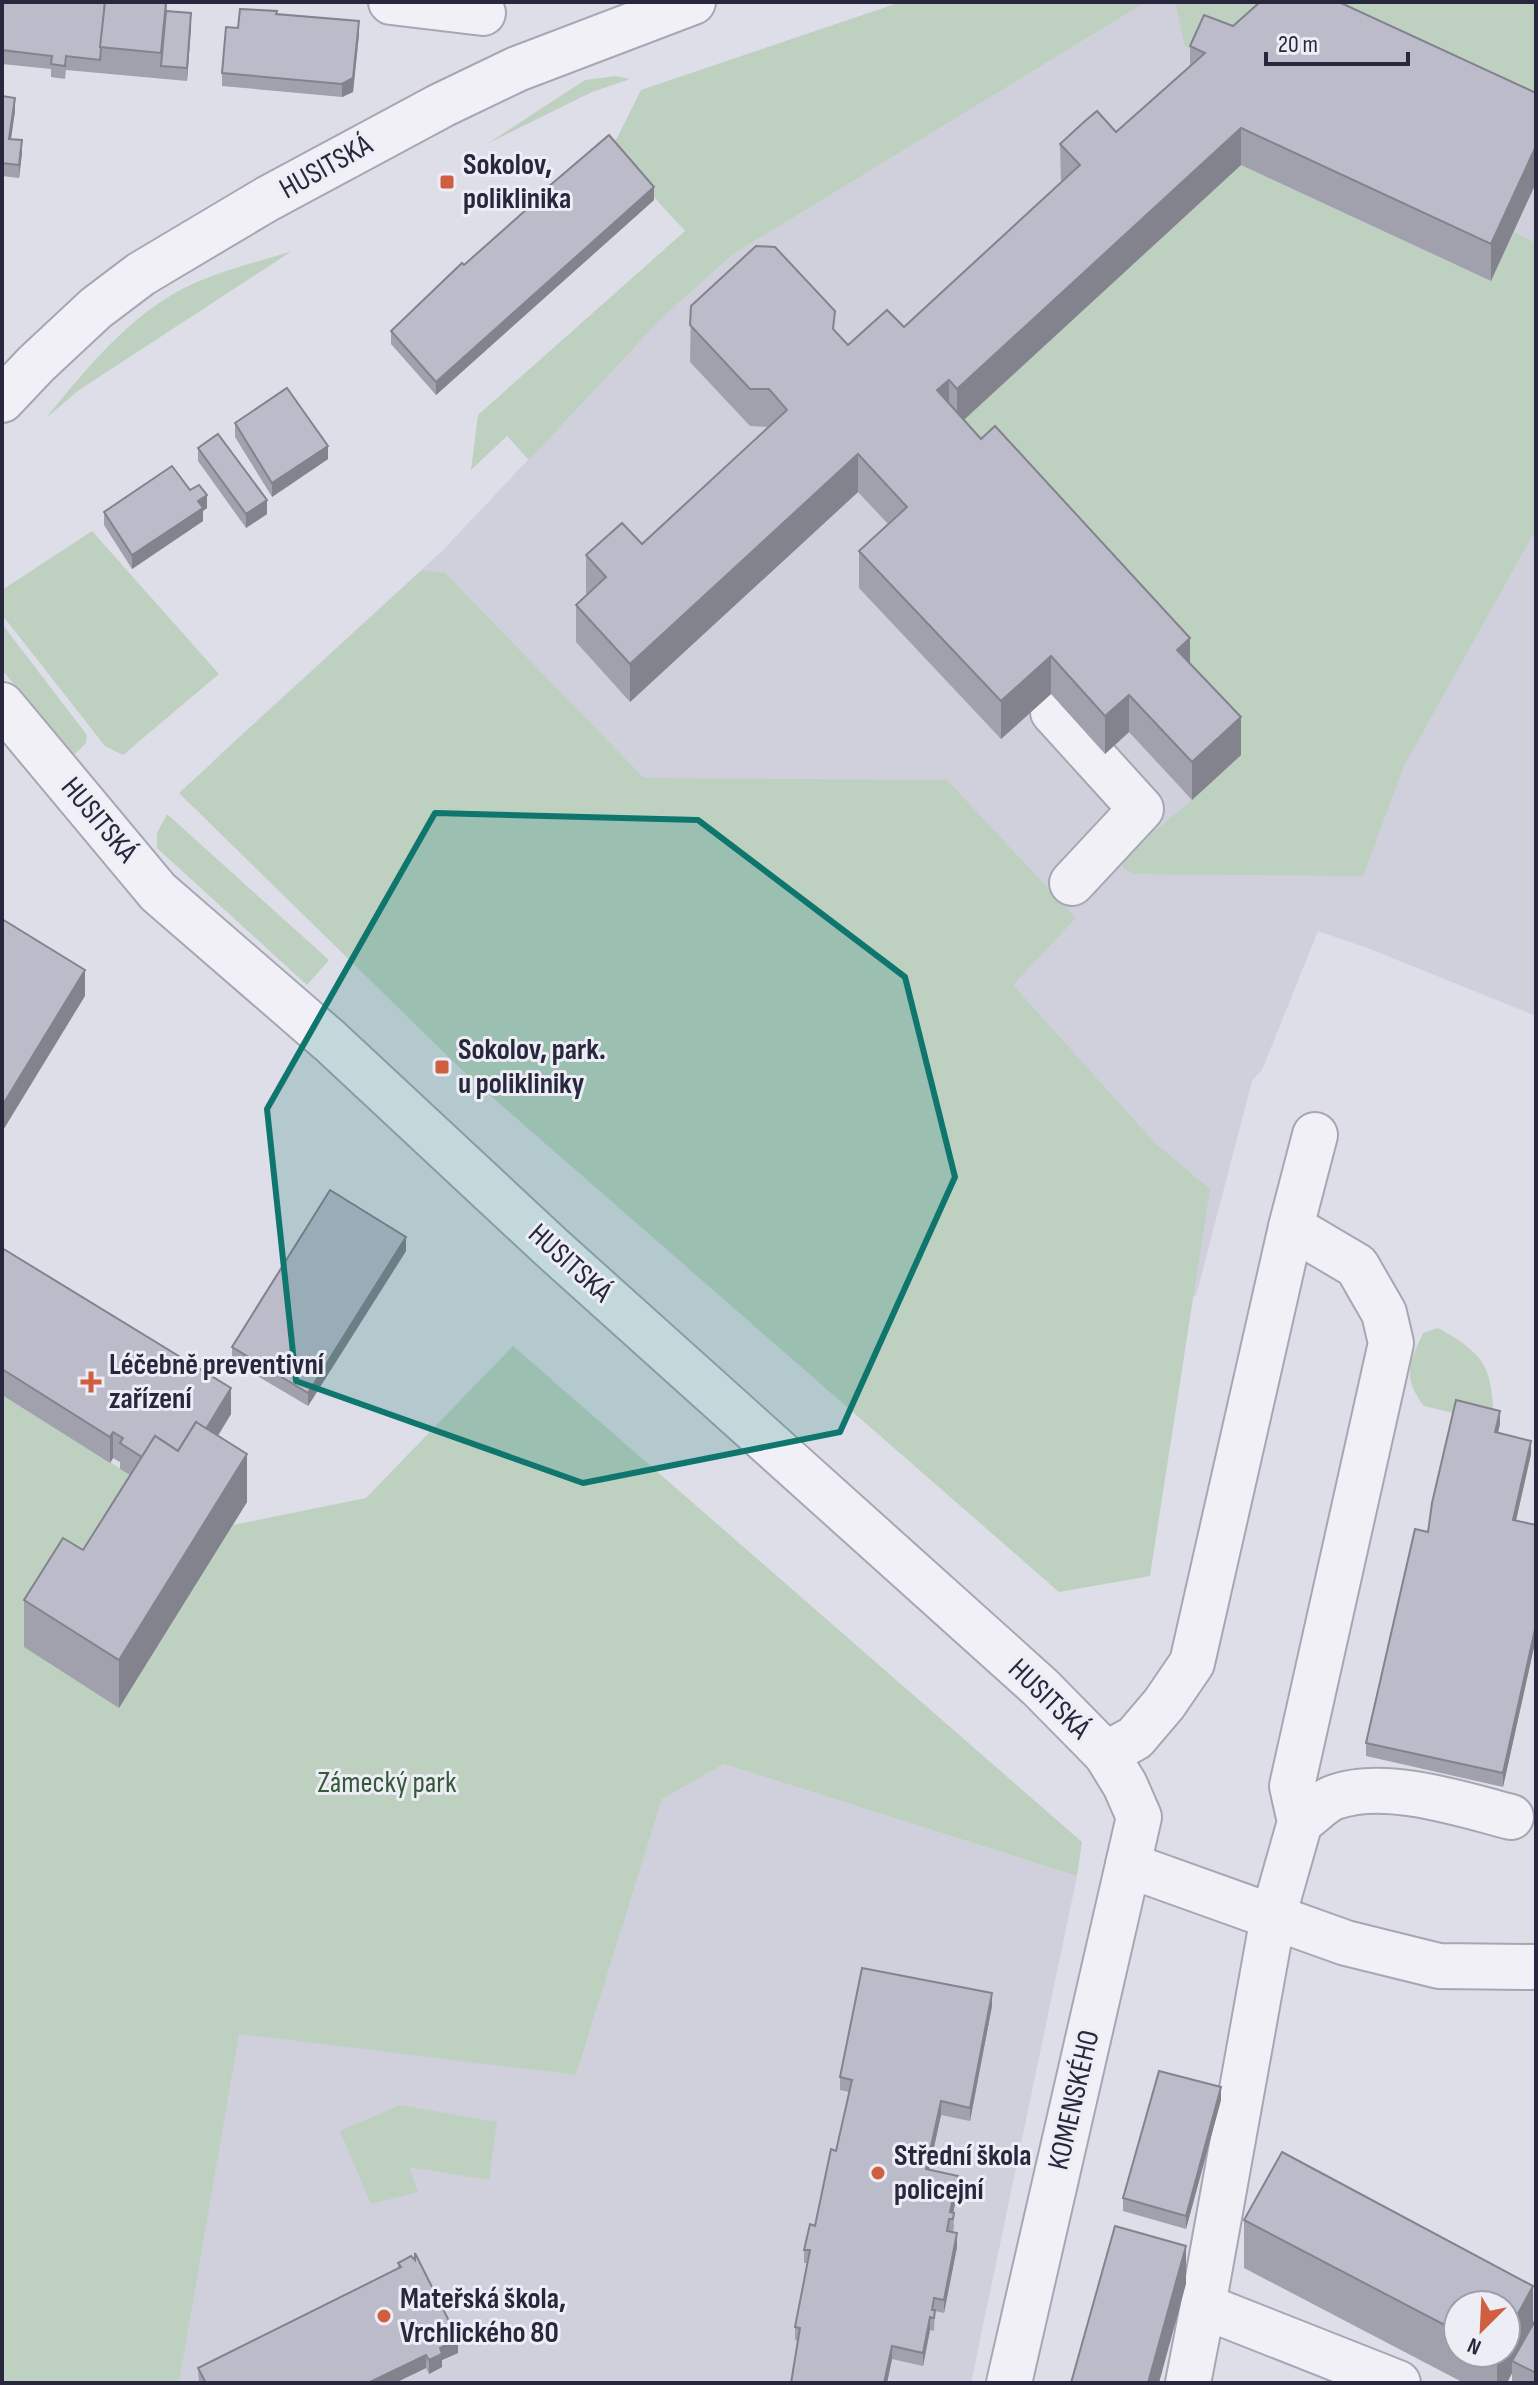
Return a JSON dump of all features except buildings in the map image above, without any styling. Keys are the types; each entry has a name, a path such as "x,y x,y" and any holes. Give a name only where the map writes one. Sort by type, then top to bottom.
{"street":[{"path":"391,2 483,13"},
{"name":"HUSITSKÁ","path":"2,400 96,308 141,274 351,152 620,17 693,2"},
{"name":"HUSITSKÁ","path":"2,705 158,892 330,1041 552,1248 1040,1687 1106,1754 1125,1785 1139,1817"},
{"path":"1053,712 1141,809 1072,883"},
{"path":"1106,1754 1135,1738 1164,1704 1192,1663 1291,1227 1315,1135"},
{"path":"1188,2383 1273,1917 1300,1822 1292,1786 1391,1343 1384,1313 1357,1266 1291,1227"},
{"path":"1300,1822 1333,1797 1367,1792 1423,1795 1511,1817"},
{"name":"KOMENSKÉHO","path":"1009,2383 1139,1817"},
{"path":"1128,1865 1346,1943 1439,1966 1536,1967"},
{"path":"1203,2306 1398,2383"}],"highlighted area":[{"path":"435,813 698,820 905,977 955,1177 840,1432 583,1483 296,1381 267,1109"}],"shaded area":[{"path":"1146,2 1536,2 1536,1016 1318,931 1262,1070 1252,1081 1196,1296 889,1373 215,759 443,550 661,319 732,255"},
{"path":"724,1764 1077,1876 971,2383 179,2383 238,2033 576,2075 662,1798"}],"green space":[{"path":"901,2 1146,2 732,255 661,319 529,460 507,436 471,470 478,415 685,231 609,148 641,90"},
{"path":"1175,2 1536,2 1536,130 1233,63 1185,46"},
{"path":"616,76 630,79 592,92 487,144 585,80"},
{"path":"1241,165 1490,281 1514,232 1536,243 1536,529 1404,766 1363,876 1134,874 1123,868 1122,858 1240,755 937,428"},
{"path":"292,251 79,390 46,418 114,341 153,307 208,277"},
{"path":"92,531 219,674 123,755 105,746 3,616 2,590"},
{"path":"422,570 445,573 644,778 947,780 1076,918 1013,985 1156,1144 1210,1189 1150,1576 1059,1592 468,1076 179,793"},
{"path":"2,624 87,735 86,743 74,755 2,670"},
{"path":"167,814 329,960 307,985 157,848 157,833"},
{"path":"1438,1328 1467,1346 1484,1365 1491,1389 1494,1423 1424,1406 1417,1396 1410,1378 1411,1362 1423,1333"},
{"name":"Zámecký park","path":"513,1346 1082,1842 1077,1876 724,1764 662,1799 576,2075 239,2034 179,2383 2,2383 2,1395 131,1475 119,1708 233,1525 366,1498"},
{"path":"400,2105 497,2122 489,2180 409,2167 418,2192 371,2204 340,2131"}],"place":[{"name":"Sokolov, poliklinika","path":"447,182"},
{"name":"Sokolov, park. u polikliniky","path":"442,1067"},
{"name":"Léčebně preventivní zařízení","path":"91,1382"},
{"name":"Střední škola policejní","path":"878,2173"},
{"name":"Mateřská škola, Vrchlického 80","path":"384,2316"}]}
